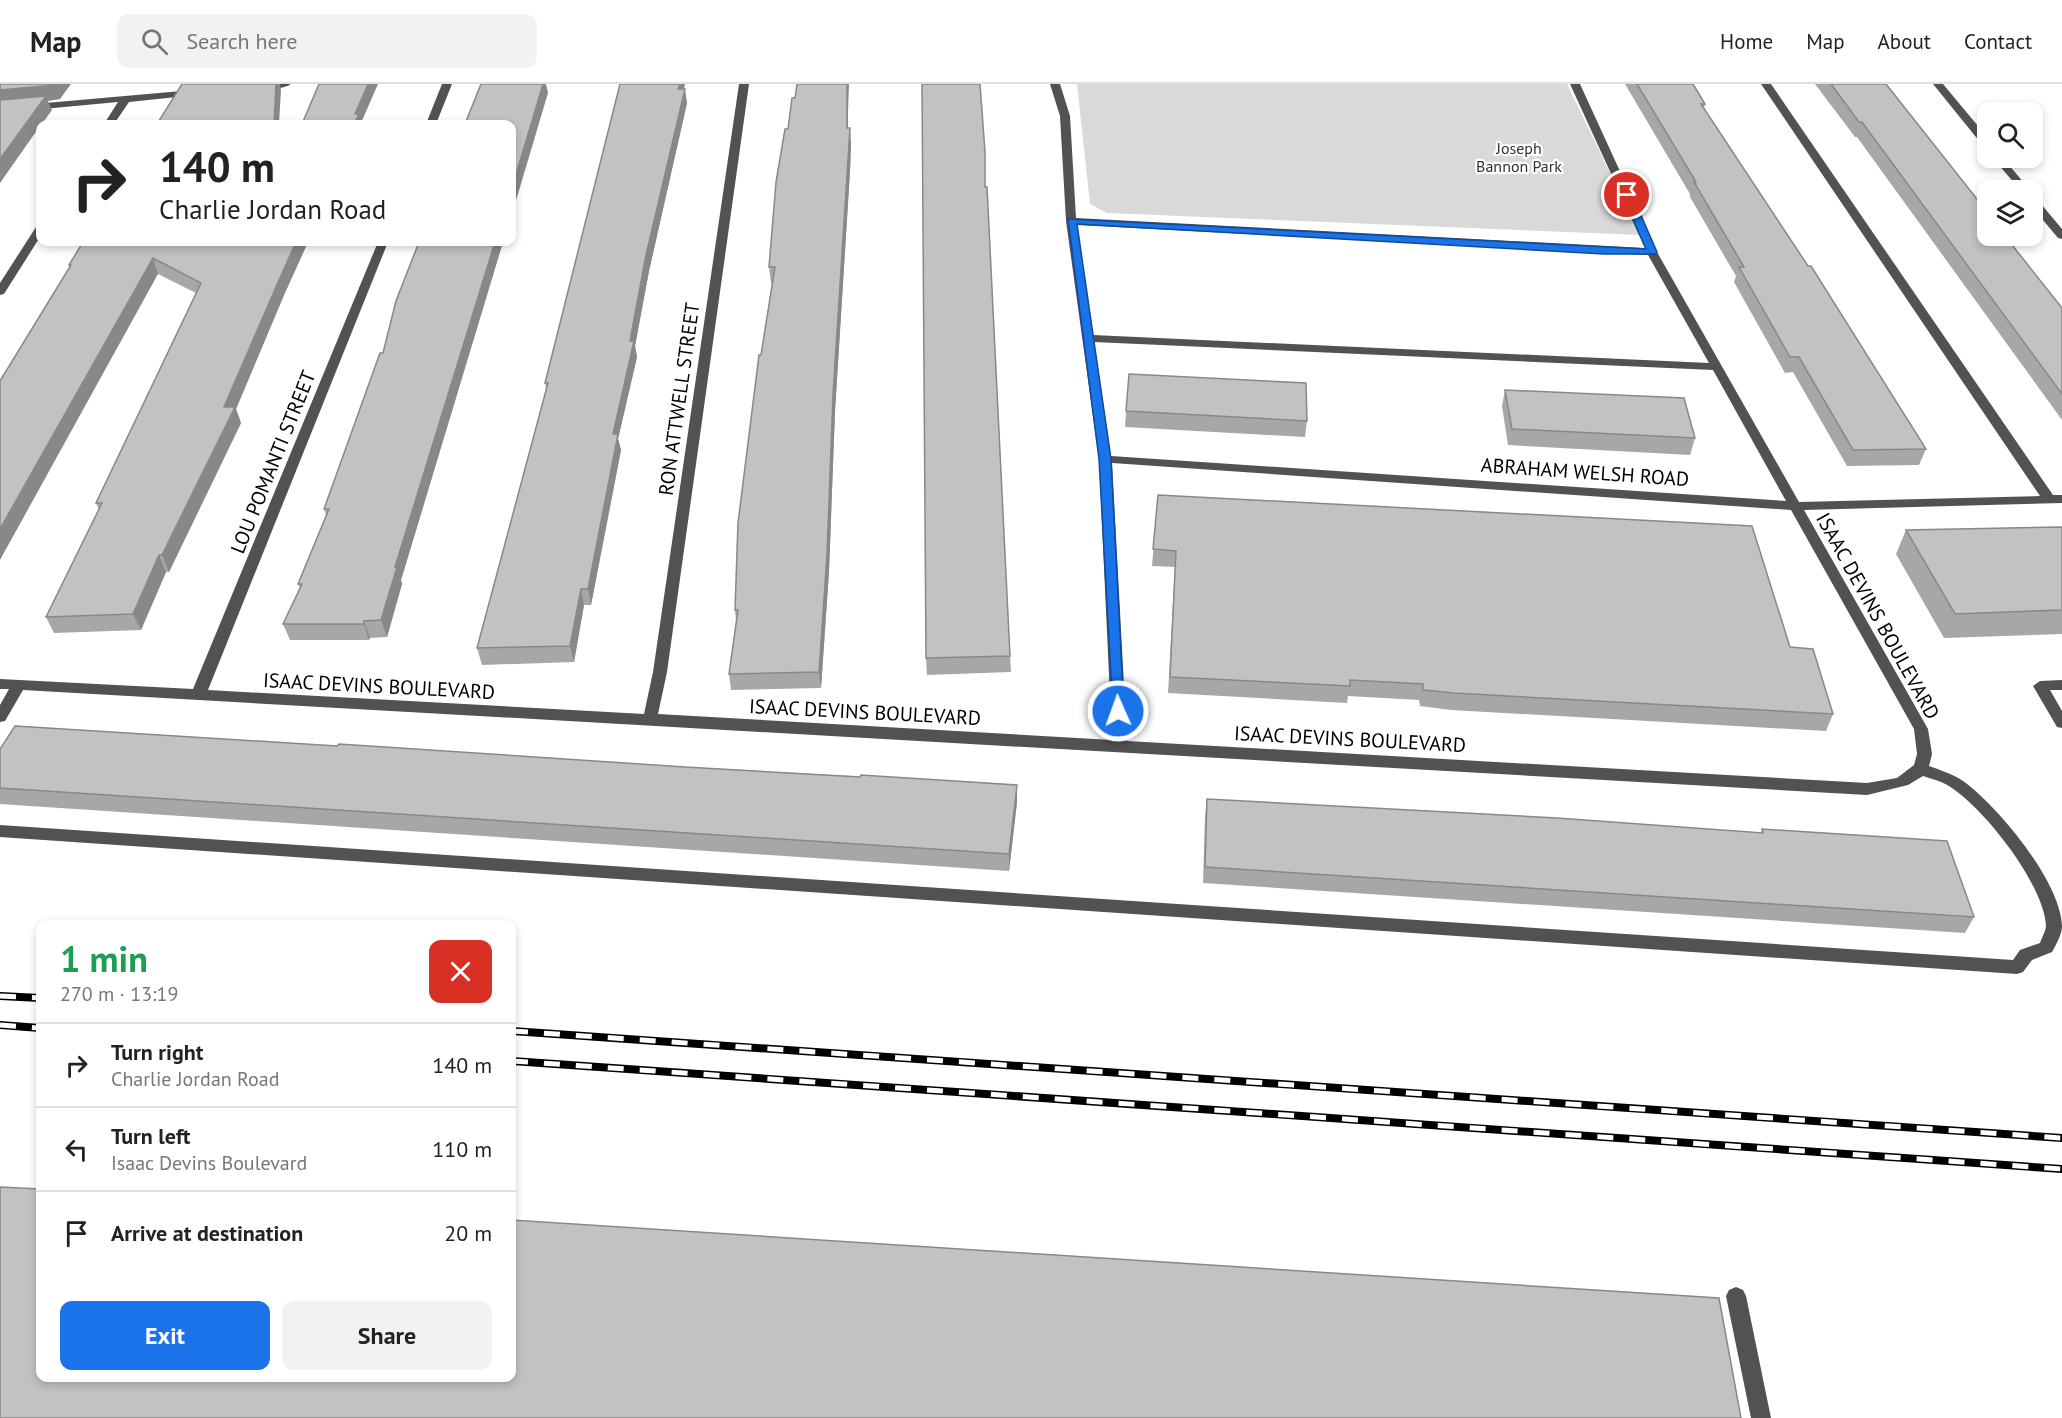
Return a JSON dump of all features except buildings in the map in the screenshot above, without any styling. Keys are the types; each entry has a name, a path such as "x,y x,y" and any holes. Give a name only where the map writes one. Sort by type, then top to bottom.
{"street":[{"path":"253,87 286,84"},
{"path":"433,120 447,84"},
{"name":"RON ATTWELL STREET","path":"650,719 660,672 744,84"},
{"path":"1056,84 1065,116 1071,221 1105,459 1120,746"},
{"name":"ISAAC DEVINS BOULEVARD","path":"0,684 1867,789 1904,783 1920,769 1924,756 1921,729 1652,252 1575,84"},
{"path":"1766,84 2056,499"},
{"path":"1938,84 1977,132"},
{"path":"0,110 209,92"},
{"path":"112,120 125,100"},
{"path":"2006,168 2017,180"},
{"path":"2043,213 2062,236"},
{"path":"1071,221 1652,252"},
{"path":"0,291 36,235"},
{"name":"LOU POMANTI STREET","path":"198,696 381,246"},
{"path":"1088,338 1718,367"},
{"name":"ABRAHAM WELSH ROAD","path":"1105,459 1796,506 2056,499"},
{"path":"0,717 19,685"},
{"path":"2062,685 2040,686 2062,723"},
{"path":"0,831 2017,967 2026,955 2046,947 2054,928 2034,871 1985,809 1954,783 1920,769"},
{"path":"1736,1296 1761,1418"}],"green space":[{"name":"Joseph Bannon Park","path":"1077,84 1567,84 1640,235 1107,213 1090,204"}],"railway":[{"path":"0,996 36,998"},
{"path":"0,1025 36,1028"},
{"path":"516,1031 2062,1138"},
{"path":"516,1061 2062,1169"}],"route":[{"path":"1118,711 1105,459 1071,221 1125,222 1652,252 1627,195"}]}
